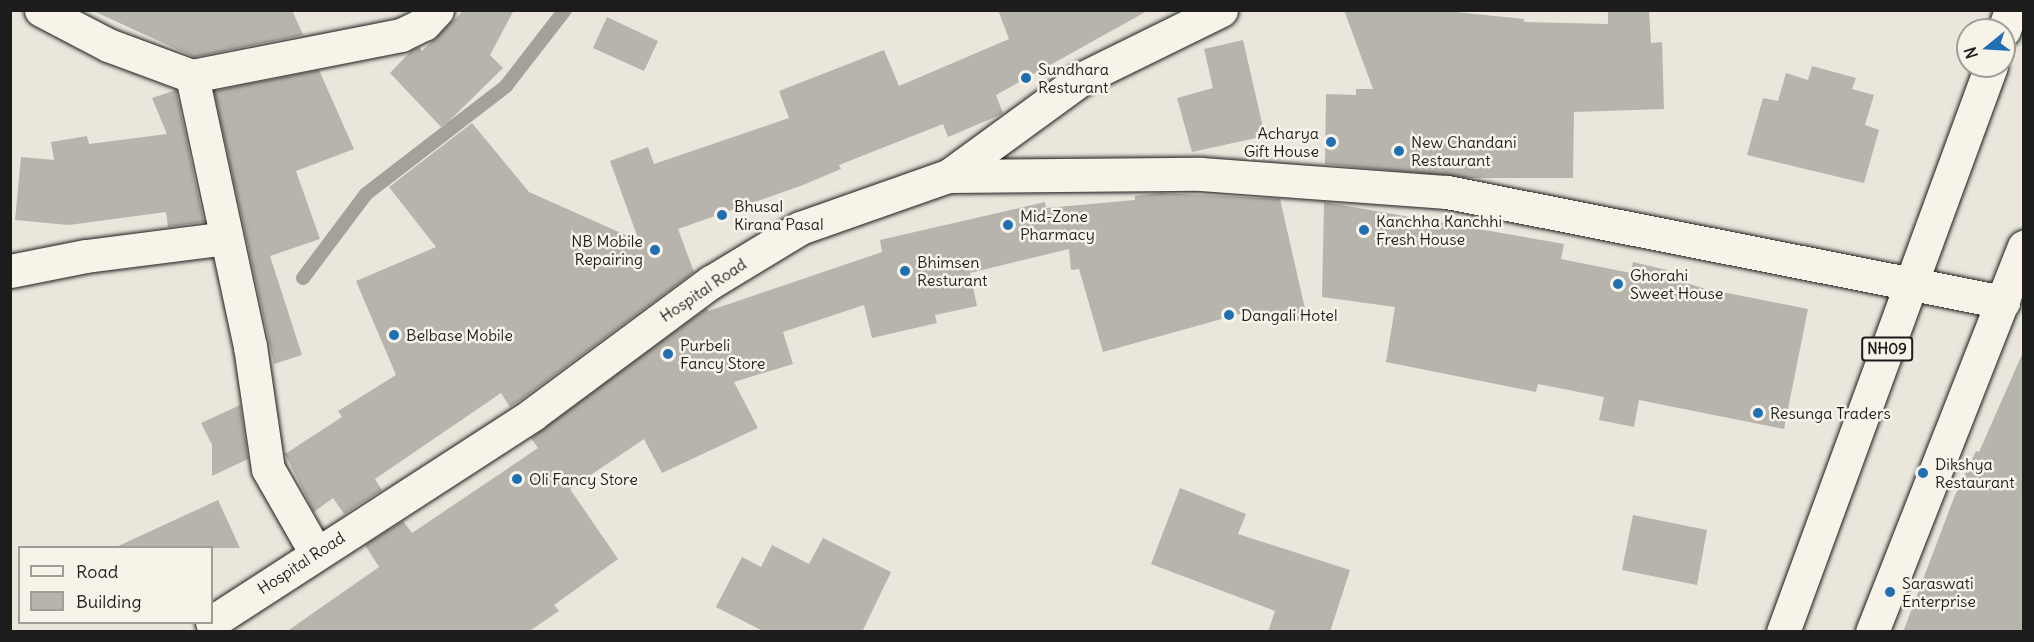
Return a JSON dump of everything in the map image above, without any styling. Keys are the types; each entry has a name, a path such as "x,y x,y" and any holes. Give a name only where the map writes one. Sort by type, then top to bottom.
{"street":[{"path":"41,10 108,45 192,76 400,35 424,24 437,10"},
{"name":"Hospital Road","path":"213,621 532,414 711,282 800,228 948,176 1081,79 1221,10"},
{"path":"192,76 250,346 268,469 316,553"},
{"name":"NH09","path":"1783,632 1987,78"},
{"path":"948,176 1201,174 1447,192 2013,301"},
{"path":"10,271 86,256 226,238"},
{"path":"1872,632 2013,301 2024,247"}],"building":[{"path":"91,10 292,10 303,35 194,57"},
{"path":"464,10 514,10 490,55 503,68 442,128 390,73 412,50 419,47 422,51"},
{"path":"998,10 1149,10 996,95 1003,113 1000,115 948,137 943,124 839,165 841,169 803,185 678,229 694,272 510,407 501,393 375,479 382,490 344,514 333,498 314,512 285,454 342,417 338,411 396,375 356,281 436,247 389,187 472,123 529,192 639,241 610,161 648,147 654,164 789,118 779,91 884,50 899,86 1009,39"},
{"path":"1344,10 1437,10 1524,19 1524,22 1608,24 1608,10 1649,10 1651,43 1662,42 1664,109 1574,112 1573,178 1471,178 1325,164 1326,94 1356,95 1356,89 1373,89"},
{"path":"607,17 658,41 644,71 593,48"},
{"path":"1243,40 1265,136 1192,152 1177,98 1213,88 1204,49"},
{"path":"1812,66 1856,78 1852,89 1874,95 1865,125 1879,130 1864,183 1747,155 1763,98 1778,101 1786,73 1808,80"},
{"path":"319,70 354,149 296,171 320,239 270,256 302,355 274,364 214,91"},
{"path":"176,90 204,222 168,227 166,212 69,225 15,220 21,157 54,160 51,142 87,136 89,144 167,134 152,98"},
{"path":"1160,193 1280,199 1308,322 1247,312 1103,352 1079,269 1071,270 1069,249 970,273 977,306 935,315 937,323 872,338 864,305 783,332 793,364 734,382 758,428 662,473 644,439 570,489 618,559 554,605 559,611 528,632 286,632 379,567 365,545 403,521 412,533 538,448 531,438 707,308 708,311 882,252 880,240 1045,202 1046,208 1135,200 1135,196"},
{"path":"1324,202 1564,244 1561,259 1631,273 1633,262 1667,270 1665,276 1702,288 1808,309 1784,429 1639,400 1634,427 1599,420 1604,397 1538,384 1536,392 1386,362 1395,307 1322,297"},
{"path":"2024,350 2024,632 1903,632 1955,495 1976,451 1979,452"},
{"path":"240,405 248,459 212,476 212,445 201,423"},
{"path":"1180,488 1246,514 1238,534 1350,570 1330,632 1268,632 1275,611 1151,564"},
{"path":"218,500 240,548 213,548 213,546 118,546"},
{"path":"1633,515 1707,530 1697,585 1622,570"},
{"path":"823,538 891,572 862,632 765,632 716,607 742,557 761,567 772,545 809,564"}],"waterway":[{"path":"303,278 366,194 506,86 565,10"}],"place":[{"name":"Sundhara Resturant","path":"1026,78"},
{"name":"Acharya Gift House","path":"1331,142"},
{"name":"New Chandani Restaurant","path":"1399,151"},
{"name":"Bhusal Kirana Pasal","path":"722,215"},
{"name":"Mid-Zone Pharmacy","path":"1008,225"},
{"name":"Kanchha Kanchhi Fresh House","path":"1364,230"},
{"name":"NB Mobile Repairing","path":"655,250"},
{"name":"Bhimsen Resturant","path":"905,271"},
{"name":"Ghorahi Sweet House","path":"1618,284"},
{"name":"Dangali Hotel","path":"1229,315"},
{"name":"Belbase Mobile","path":"394,335"},
{"name":"Purbeli Fancy Store","path":"668,354"},
{"name":"Resunga Traders","path":"1758,413"},
{"name":"Dikshya Restaurant","path":"1923,473"},
{"name":"Oli Fancy Store","path":"517,479"},
{"name":"Saraswati Enterprise","path":"1890,592"}]}
